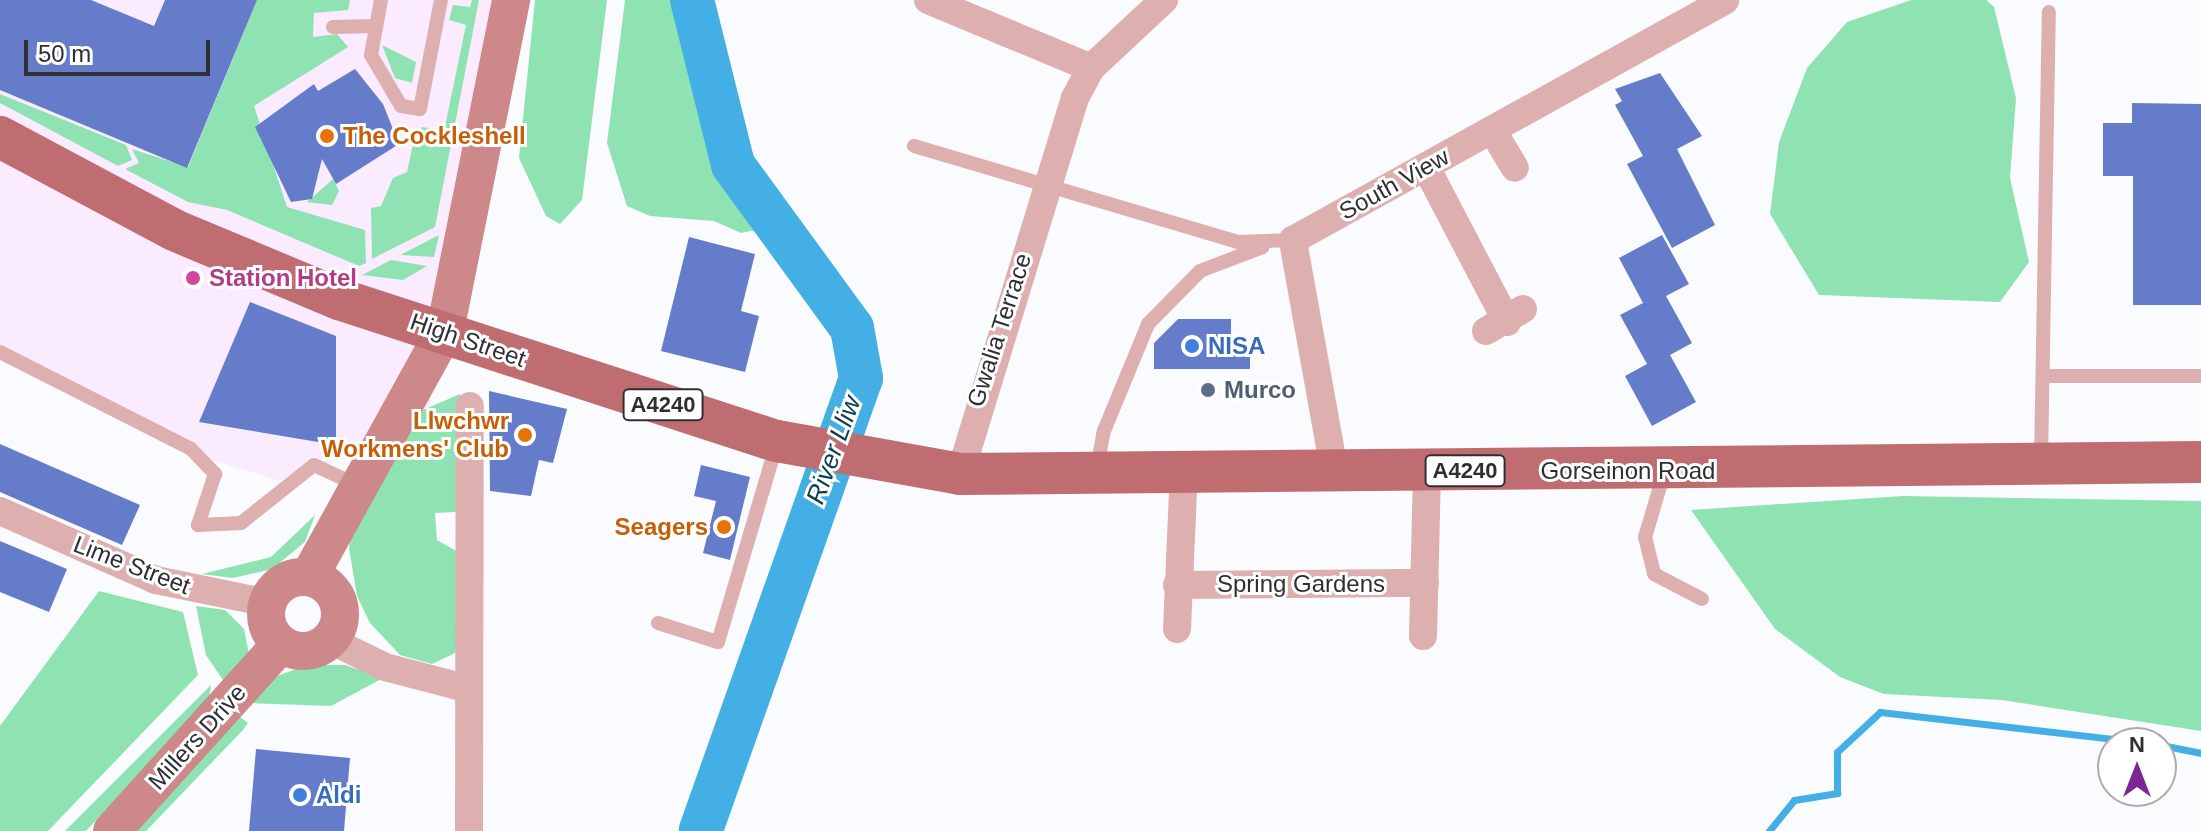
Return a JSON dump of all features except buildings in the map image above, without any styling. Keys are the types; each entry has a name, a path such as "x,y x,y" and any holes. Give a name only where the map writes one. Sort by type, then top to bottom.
{"main road":[{"name":"High Street","path":"0,137 174,230 339,299 786,444 960,474"},
{"name":"Gorseinon Road","path":"960,474 1184,468 1664,472 2041,461 2201,462"}],"street":[{"path":"309,577 445,331 511,0"},
{"path":"940,2 1091,68 1164,0"},
{"name":"South View","path":"1293,240 1492,130 1704,26 1725,1"},
{"name":"Gwalia Terrace","path":"960,474 1044,187 1091,68"},
{"path":"1492,130 1515,168"},
{"path":"1426,167 1505,320"},
{"path":"1293,240 1334,469"},
{"path":"469,831 470,406"},
{"path":"1177,629 1184,468"},
{"path":"1423,636 1427,471"},
{"name":"Lime Street","path":"0,511 156,580 268,603"},
{"path":"330,640 340,608 330,588 309,577 280,585 268,603 267,621 281,644 301,651 330,640 385,667 469,689"},
{"name":"Spring Gardens","path":"1177,585 1425,583"},
{"name":"Millers Drive","path":"112,831 281,644"}],"lane":[{"path":"381,0 371,55 401,106 420,109 441,0"},
{"path":"2041,461 2049,12"},
{"path":"333,27 376,26"},
{"path":"914,146 1044,187 1264,247"},
{"path":"1097,469 1104,431 1148,324 1200,271 1264,247 1293,240"},
{"path":"0,352 191,449 215,474 198,525 241,523 314,465 360,486"},
{"path":"2043,376 2201,376"},
{"path":"658,623 718,642 786,444"},
{"path":"1664,472 1645,537 1654,574 1702,599"}],"shaded area":[{"path":"0,0 493,0 426,427 280,481 177,449 0,361"}],"green space":[{"path":"257,0 350,0 348,10 314,13 313,37 337,34 348,47 254,106 287,207 365,230 366,263 359,266 227,210 188,202 125,169 139,163 132,149 188,167"},
{"path":"472,0 479,0 435,227 372,259 371,208 381,206 393,178 407,172 415,135 422,127 444,131 466,25 449,20 453,5 470,7"},
{"path":"535,0 607,0 582,200 560,224 546,216 519,158"},
{"path":"625,0 683,0 693,91 716,170 755,213 756,230 741,233 714,221 650,216 627,206 607,143"},
{"path":"1911,0 1986,0 1994,7 2016,98 2010,178 2029,262 2000,302 1819,295 1770,214 1779,142 1807,68 1847,22"},
{"path":"382,45 416,62 412,83 395,78"},
{"path":"0,94 126,145 132,160 118,166 0,103"},
{"path":"333,179 339,191 332,205 307,202"},
{"path":"439,235 434,257 400,255"},
{"path":"391,260 427,266 403,280 362,275"},
{"path":"460,394 461,502 456,512 435,513 437,540 458,552 458,637 455,653 432,664 400,655 370,623 357,596 349,548 351,529 423,410"},
{"path":"1903,496 2201,501 2201,731 2002,700 1884,694 1840,677 1775,629 1691,510"},
{"path":"315,515 305,542 272,569 233,578 202,574 271,557"},
{"path":"99,591 183,612 198,675 48,831 0,831 0,726"},
{"path":"196,606 225,610 244,629 249,654 225,683 206,655"},
{"path":"307,665 345,665 383,678 331,706 248,703 277,676"},
{"path":"211,685 208,704 86,831 65,831"},
{"path":"236,714 248,723 243,730 146,831 122,831"}],"waterway":[{"name":"River Lliw","path":"692,0 733,165 852,328 861,378 701,831"},
{"path":"1769,831 1794,800 1837,793 1837,752 1880,712 2097,737"},
{"path":"2177,748 2201,753"}],"place":[{"name":"The Cockleshell","path":"327,136"},
{"name":"Station Hotel","path":"193,278"},
{"name":"NISA","path":"1192,346"},
{"name":"Murco","path":"1208,390"},
{"name":"Llwchwr Workmens' Club","path":"525,435"},
{"name":"Seagers","path":"724,527"},
{"name":"Aldi","path":"300,795"}]}
